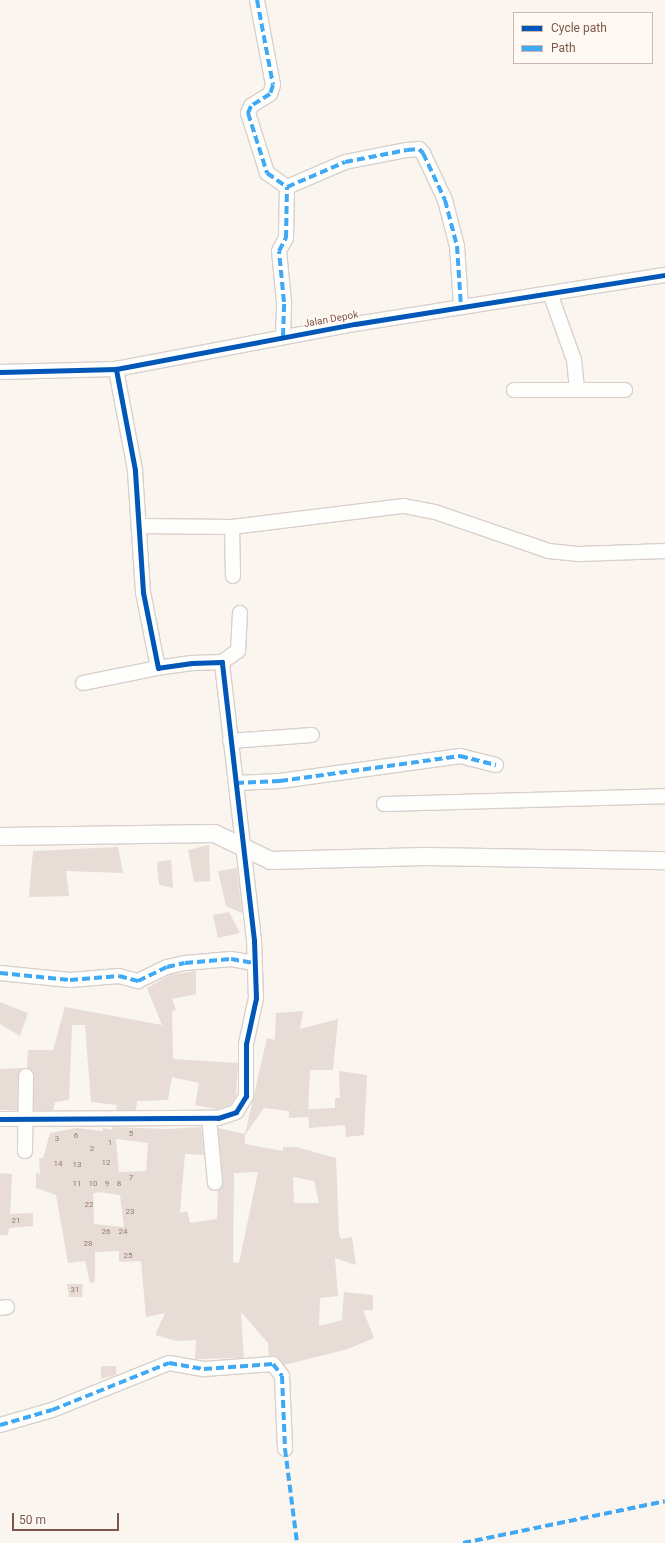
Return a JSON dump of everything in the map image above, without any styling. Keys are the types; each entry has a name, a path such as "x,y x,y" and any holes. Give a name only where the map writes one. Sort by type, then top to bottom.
{"street":[{"path":"257,0 273,85 270,94 251,106 248,113 267,173 287,187"},
{"path":"287,187 345,162 419,149 447,207 457,246 461,306"},
{"path":"283,336 284,302 279,251 286,238 287,187"},
{"name":"Jalan Depok","path":"0,372 116,369 283,336 461,306 665,275"},
{"path":"550,293 574,360 577,390"},
{"path":"116,369 135,470 144,600 158,668"},
{"path":"514,390 625,390"},
{"path":"140,526 232,527 404,506 435,512 549,551 579,554 665,551"},
{"path":"232,527 233,576"},
{"path":"83,683 158,668 192,663 222,662 238,651 240,613"},
{"path":"0,1119 209,1118 236,1112 244,1103 246,1044 256,998 254,940 222,662"},
{"path":"230,741 312,735"},
{"path":"236,783 280,781 460,756 496,765"},
{"path":"384,804 665,796"},
{"path":"0,836 214,833 232,840 243,848 270,860 424,856 665,860"},
{"path":"0,973 70,980 119,976 138,981 167,967 185,963 230,959 254,963"},
{"path":"25,1151 26,1076"},
{"path":"209,1118 215,1183"},
{"path":"0,1424 52,1410 169,1363 204,1369 273,1364 282,1376 285,1449"}],"building":[{"path":"209,845 210,881 194,882 188,850"},
{"path":"118,847 123,873 66,871 69,896 29,897 33,851"},
{"path":"171,860 173,888 159,885 157,862"},
{"path":"237,868 242,913 226,906 218,871"},
{"path":"229,912 240,933 218,938 213,915"},
{"path":"196,971 196,994 172,999 176,1010 172,1011 173,1059 238,1063 236,1096 230,1105 217,1109 195,1105 199,1083 172,1077 168,1100 137,1101 136,1110 116,1110 117,1105 91,1102 85,1025 72,1025 69,1100 55,1102 53,1110 34,1110 34,1076 27,1068 28,1050 53,1050 65,1007 162,1025 147,988 170,975"},
{"path":"0,1002 28,1013 20,1036 0,1024"},
{"path":"303,1011 300,1029 338,1019 333,1070 310,1070 308,1117 289,1118 289,1111 264,1108 245,1135 245,1144 283,1151 283,1147 296,1147 336,1158 339,1234 341,1239 352,1237 356,1265 335,1258 338,1296 320,1298 319,1326 342,1320 344,1292 373,1295 373,1310 363,1310 374,1338 348,1349 284,1365 277,1356 269,1356 268,1343 241,1312 244,1358 195,1359 196,1340 177,1341 155,1335 165,1313 146,1317 141,1261 119,1262 119,1251 95,1252 95,1282 90,1283 85,1261 68,1263 56,1195 36,1188 36,1172 40,1175 39,1158 43,1158 50,1133 77,1128 103,1131 103,1128 112,1130 113,1127 167,1129 201,1127 204,1155 185,1154 180,1213 187,1211 190,1223 217,1219 218,1191 223,1182 218,1128 245,1134 267,1038 275,1040 276,1013","holes":["116,1139 148,1143 146,1171 119,1172","258,1172 239,1263 233,1262 234,1173","293,1177 314,1181 319,1203 294,1203","98,1192 120,1195 124,1227 94,1224 93,1194"]},
{"path":"23,1068 18,1076 17,1110 0,1110 0,1069"},
{"path":"339,1071 367,1075 364,1135 346,1137 345,1125 309,1128 308,1109 335,1108 335,1098 340,1098"},
{"path":"0,1173 12,1174 10,1214 33,1213 33,1226 9,1228 8,1235 0,1235"},
{"path":"67,1284 83,1284 82,1297 69,1297"},
{"path":"101,1366 116,1366 116,1375 101,1379"}],"marked path":[{"path":"257,0 273,85 270,94 251,106 248,113 267,173 287,187"},
{"path":"283,336 284,302 279,251 286,238 287,187 345,162 407,150 419,149 423,153 445,200 457,246 461,306"},
{"path":"236,783 280,781 460,756 496,765"},
{"path":"0,973 70,980 119,976 138,981 167,967 185,963 231,959 254,963"},
{"path":"0,1425 52,1410 169,1363 204,1369 273,1364 282,1376 285,1449 297,1543"},
{"path":"463,1543 665,1501"}],"cycle path":[{"path":"0,372 116,369 355,324 665,275"},
{"path":"0,1119 218,1118 236,1112 246,1096 246,1044 256,998 254,940 222,662 192,663 158,668 143,592 135,470 116,369"}]}
